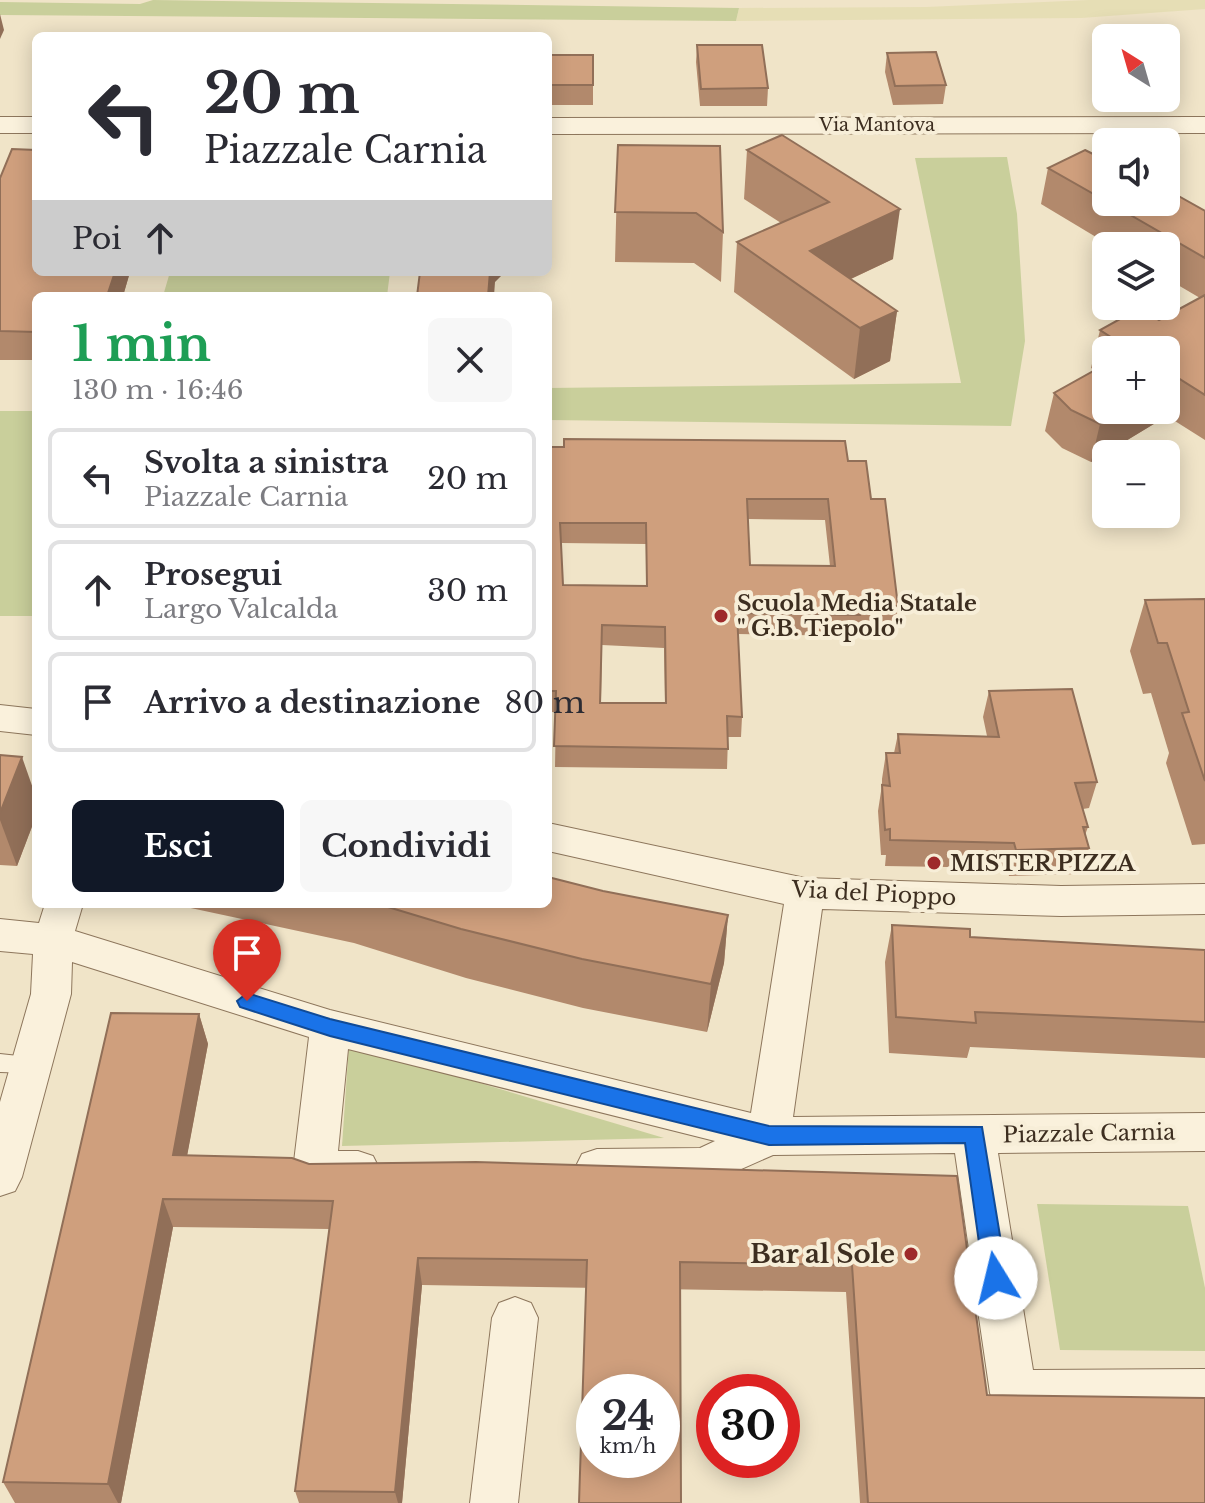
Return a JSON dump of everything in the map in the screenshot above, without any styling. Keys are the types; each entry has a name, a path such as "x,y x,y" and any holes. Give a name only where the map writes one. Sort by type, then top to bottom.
{"street":[{"path":"0,125 32,125"},
{"name":"Via Mantova","path":"552,126 1205,125"},
{"path":"0,718 32,722"},
{"name":"Via del Pioppo","path":"552,838 805,893 1061,901 1205,899"},
{"path":"769,1136 805,893"},
{"path":"0,935 58,922 330,1027 769,1136"},
{"path":"0,1177 15,1063 51,994 58,922"},
{"path":"330,1027 315,1170 392,1169"},
{"name":"Piazzale Carnia","path":"769,1136 1205,1132"},
{"name":"Piazzale Carnia","path":"974,1134 1013,1393 1205,1392"},
{"path":"562,1168 703,1167 769,1136"},
{"path":"494,1503 515,1318"}],"shaded area":[{"path":"1089,0 1205,0 1205,9 1081,18 736,21 739,8 926,7"}],"green space":[{"path":"153,0 739,8 736,21 0,15 0,2 140,4"},
{"path":"1007,157 1017,214 1025,341 1011,426 552,420 552,388 961,383 915,158"},
{"path":"169,276 390,276 388,292 164,292"},
{"path":"0,411 32,411 32,616 0,616"},
{"path":"349,1044 664,1138 342,1146"},
{"path":"1037,1204 1188,1206 1205,1288 1205,1351 1060,1350"}],"building":[{"path":"697,45 762,45 768,88 701,89"},
{"path":"936,52 946,85 895,86 887,53"},
{"path":"552,55 593,55 593,85 552,85"},
{"path":"782,135 900,209 810,251 897,311 860,328 737,242 829,202 747,150"},
{"path":"618,145 720,146 723,232 696,213 615,212"},
{"path":"12,149 32,150 32,276 114,276 108,292 32,292 32,332 0,331 0,178"},
{"path":"1085,150 1092,153 1092,193 1048,168"},
{"path":"1180,197 1205,211 1205,258 1180,244 1180,232 1160,232 1132,216 1180,216"},
{"path":"420,276 490,276 488,292 418,292"},
{"path":"1205,295 1205,395 1180,379 1180,336 1109,336 1100,330 1118,320 1180,320 1180,309"},
{"path":"1092,372 1092,420 1071,410 1054,393"},
{"name":"Scuola Media Statale \" G.B. Tiepolo\"","path":"564,439 845,441 848,461 866,461 871,499 885,499 898,606 857,604 860,615 737,613 742,717 727,716 728,749 554,746 552,447 564,447","holes":["747,499 828,499 835,566 750,565","560,523 646,523 647,586 563,585","602,625 665,627 666,703 600,703"]},
{"path":"1205,599 1205,781 1182,713 1189,712 1167,643 1158,643 1145,600"},
{"path":"1072,689 1097,782 1075,783 1088,827 1083,827 1089,848 1016,850 1014,843 890,840 890,829 885,830 882,785 890,786 886,753 900,753 898,734 999,737 989,691"},
{"path":"0,755 22,757 0,813"},
{"path":"552,878 728,915 711,984 582,959 391,908 552,908"},
{"path":"892,925 970,929 970,937 1205,950 1205,1022 975,1012 976,1023 896,1017"},
{"path":"111,1013 199,1014 173,1155 292,1158 309,1164 476,1162 957,1176 987,1395 1205,1398 1205,1503 868,1503 852,1265 680,1262 681,1503 579,1503 580,1478 680,1478 680,1374 583,1374 587,1260 418,1258 395,1492 295,1491 333,1201 163,1199 108,1484 3,1482"}],"place":[{"name":"Scuola Media Statale \" G.B. Tiepolo\"","path":"721,616"},
{"name":"MISTER PIZZA","path":"934,863"},
{"name":"Bar al Sole","path":"911,1254"}],"route":[{"path":"247,1001 330,1027 769,1136 974,1134 996,1278"}]}
